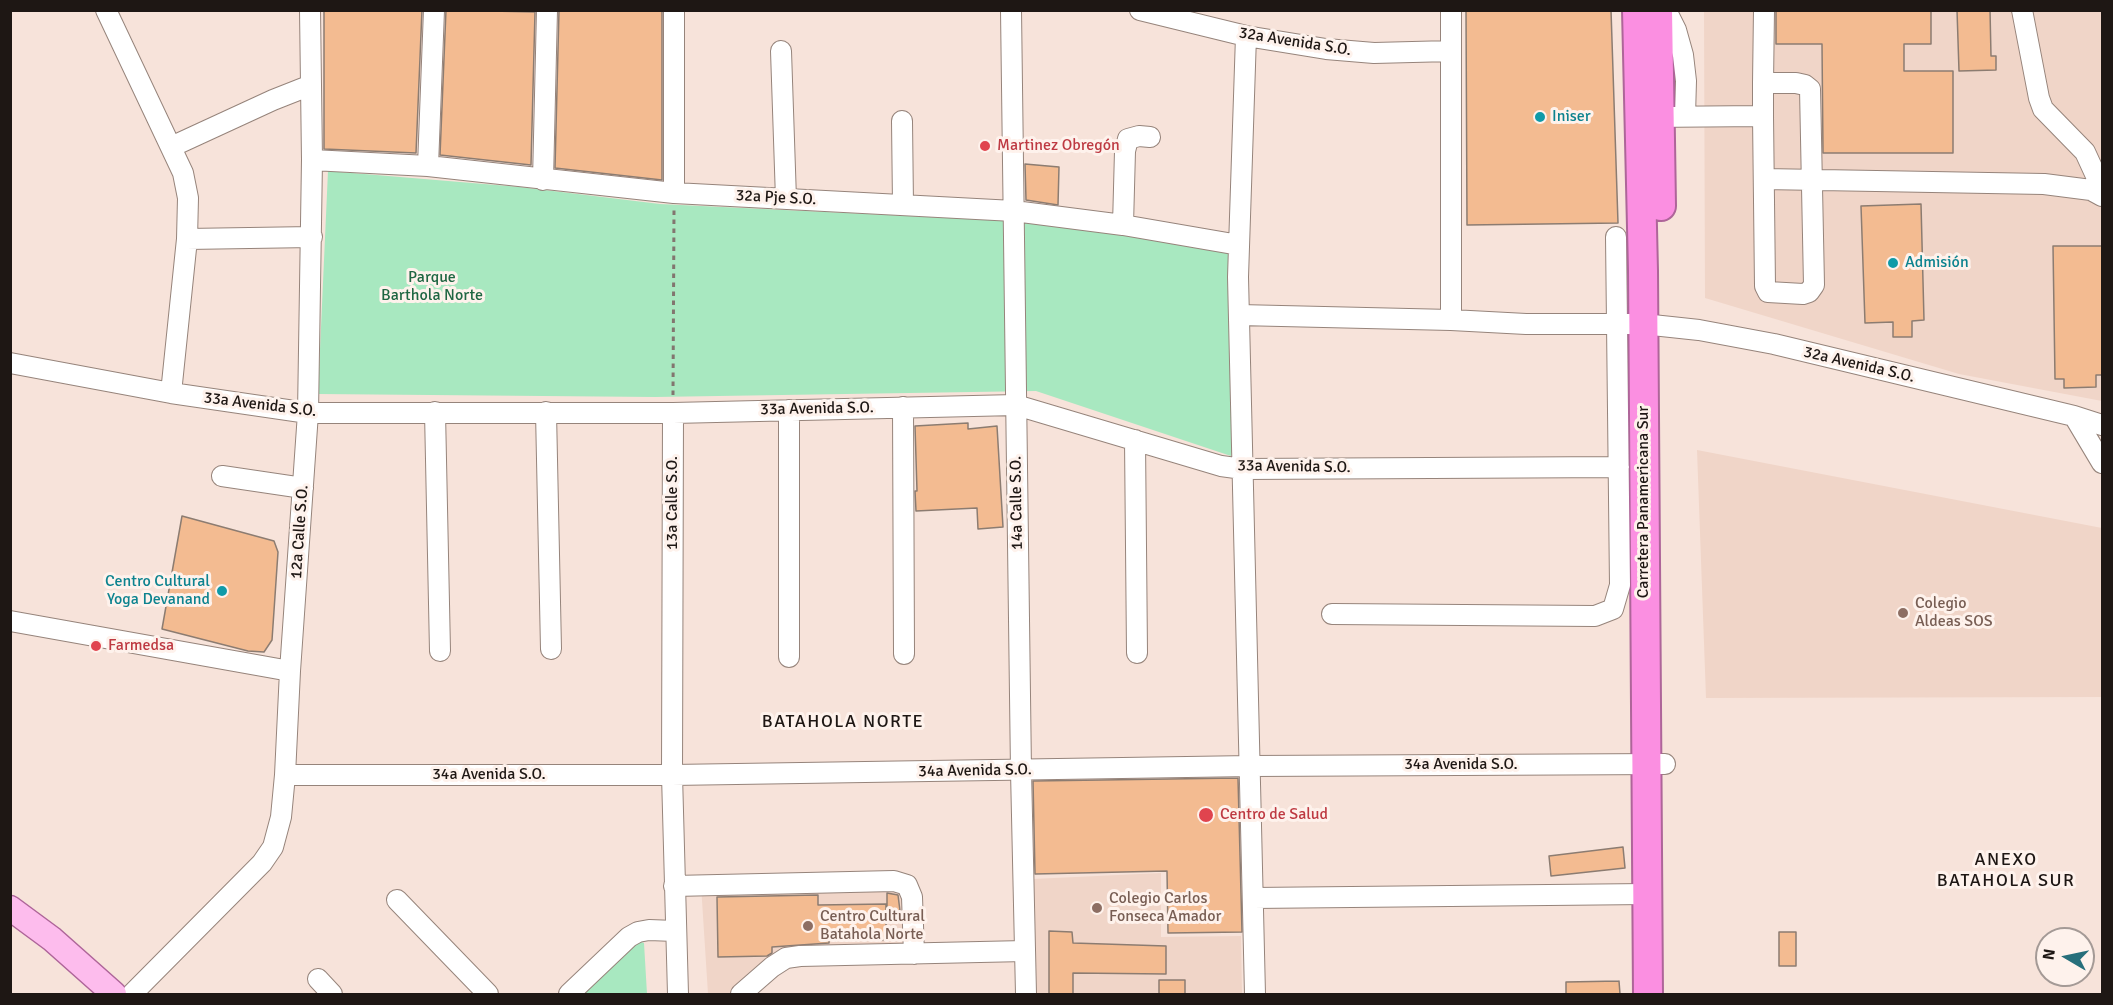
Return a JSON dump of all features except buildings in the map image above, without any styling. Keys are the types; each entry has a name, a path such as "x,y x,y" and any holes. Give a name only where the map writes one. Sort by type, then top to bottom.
{"highway":[{"name":"Carretera Panamericana Sur","path":"1637,10 1661,116"},
{"name":"Carretera Panamericana Sur","path":"1658,10 1661,116 1640,324 1665,994"},
{"name":"Carretera Panamericana Sur","path":"1647,994 1647,894 1656,764"}],"main road":[{"path":"10,908 52,939 114,994"}],"street":[{"path":"106,10 183,173 188,198 187,239 171,393"},
{"name":"12a Calle S.O.","path":"132,994 262,863 273,847 280,817 285,775 308,413 312,237 310,10"},
{"path":"428,166 434,10"},
{"path":"543,180 548,10"},
{"path":"674,10 674,193"},
{"name":"14a Calle S.O.","path":"1011,10 1026,994"},
{"name":"32a Avenida S.O.","path":"1140,10 1246,36 1326,50 1374,53 1451,51"},
{"path":"1451,10 1451,320"},
{"path":"1661,116 1686,81 1683,55 1676,30 1666,10"},
{"path":"1763,83 1796,83 1810,89 1815,285 1809,292 1803,294 1768,292 1765,285 1763,116 1763,83 1764,10"},
{"path":"2022,10 2043,109 2085,152 2103,189"},
{"path":"1246,36 1239,315 1255,994"},
{"path":"781,51 786,199"},
{"path":"171,147 311,85"},
{"path":"1661,116 1763,116"},
{"path":"902,121 903,205"},
{"path":"1123,225 1125,151 1128,139 1139,136 1150,137"},
{"name":"32a Pje S.O.","path":"312,160 428,166 674,193 1014,211 1123,225 1239,245"},
{"path":"1764,179 2044,184 2091,190 2103,196"},
{"path":"187,239 312,237"},
{"path":"1332,614 1595,616 1614,609 1620,585 1619,467 1640,324 1616,237"},
{"name":"32a Avenida S.O.","path":"1239,315 1526,324 1640,324 1699,330 1774,344 2074,416 2103,425"},
{"name":"33a Avenida S.O.","path":"10,363 171,393 308,413 546,411 673,413 1016,405 1221,466 1244,469 1619,467"},
{"path":"903,407 904,654"},
{"path":"789,410 789,657"},
{"path":"546,411 551,650"},
{"path":"435,412 440,651"},
{"name":"13a Calle S.O.","path":"673,413 672,775 678,994"},
{"path":"2074,416 2103,463"},
{"path":"1135,440 1137,652"},
{"path":"222,476 303,488"},
{"path":"10,621 290,671"},
{"name":"34a Avenida S.O.","path":"285,775 672,775 1251,766 1656,764"},
{"path":"674,886 894,881 907,885 912,897 914,954"},
{"path":"1253,898 1647,894"},
{"path":"397,900 488,994"},
{"path":"569,994 628,937 649,930 675,931"},
{"path":"741,994 786,958 1025,951"},
{"path":"318,979 332,994"}],"path":[{"path":"673,413 674,193"}],"shaded area":[{"path":"1704,11 2102,11 2102,401 1959,374 1705,298"},
{"name":"Colegio Aldeas SOS","path":"1697,450 2102,528 2102,697 1706,698"},
{"name":"Colegio Carlos Fonseca Amador","path":"1161,873 1161,937 1241,936 1242,994 1037,994 1033,879"},
{"name":"Centro Cultural Batahola Norte","path":"701,885 907,885 914,954 800,956 741,994 708,994"}],"green space":[{"name":"Parque Barthola Norte","path":"328,171 520,187 660,204 1053,223 1228,251 1235,436 1231,456 1036,391 655,397 318,394"},
{"path":"629,937 644,943 647,994 569,994"}],"place":[{"name":"Iniser","path":"1540,117"},
{"name":"Martinez Obregón","path":"985,146"},
{"name":"Admisión","path":"1893,263"},
{"name":"Centro Cultural Yoga Devanand","path":"222,591"},
{"name":"Colegio Aldeas SOS","path":"1903,613"},
{"name":"Farmedsa","path":"96,646"},
{"name":"Centro de Salud","path":"1206,815"},
{"name":"Colegio Carlos Fonseca Amador","path":"1097,908"},
{"name":"Centro Cultural Batahola Norte","path":"808,926"}],"district":[{"name":"BATAHOLA NORTE","path":"843,722"},
{"name":"ANEXO BATAHOLA SUR","path":"2006,870"}]}
